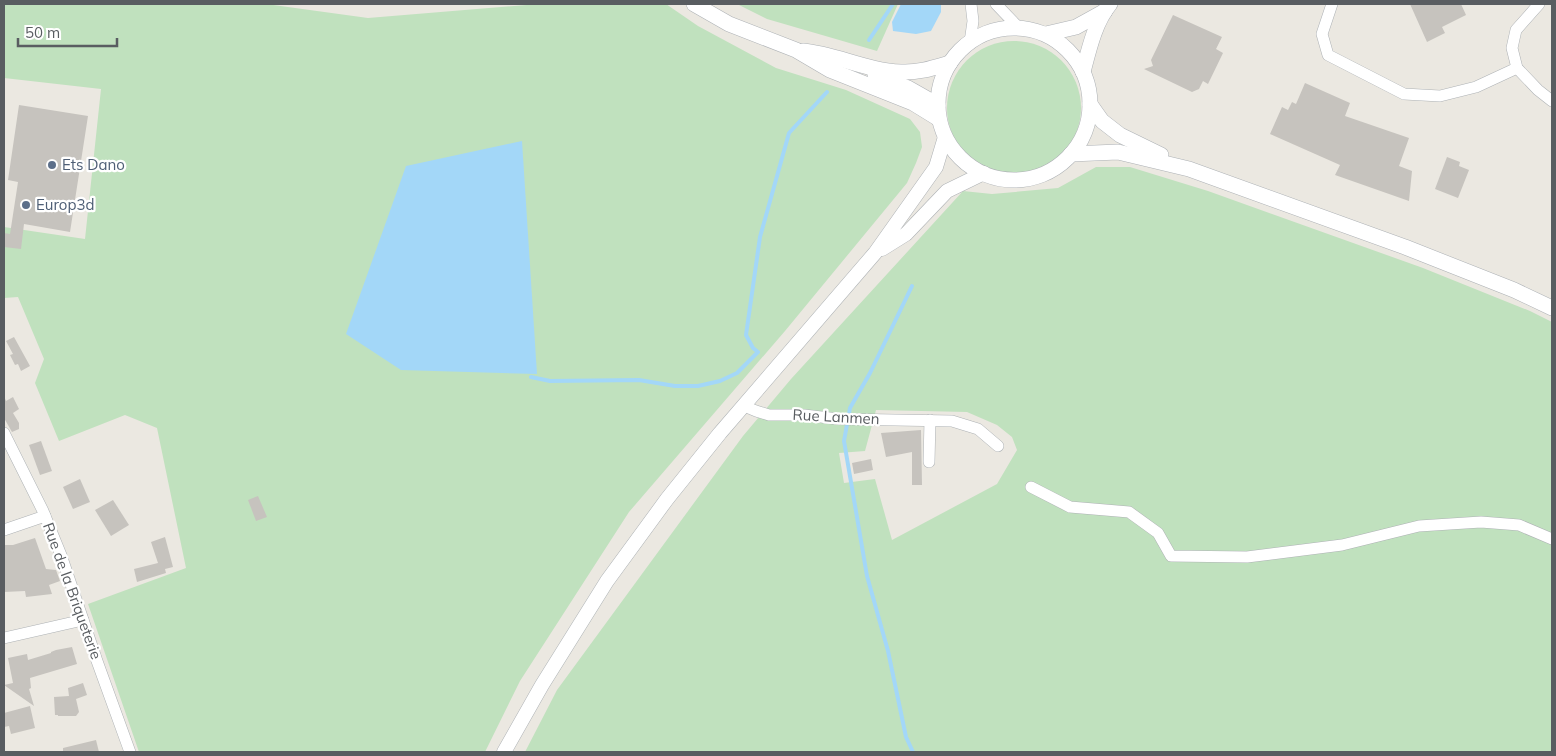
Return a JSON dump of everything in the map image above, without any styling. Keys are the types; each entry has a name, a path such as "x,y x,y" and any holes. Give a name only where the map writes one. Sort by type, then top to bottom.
{"main road":[{"path":"694,4 729,24 796,50 830,70 938,112"},
{"path":"1046,34 1076,27 1107,7"},
{"path":"1083,72 1090,46 1107,7"},
{"path":"1002,28 1019,28 1046,34 1061,44 1074,57 1083,72 1088,88 1090,104 1088,122 1081,139 1071,154 1056,167 1040,175 1021,179 1002,179 984,174 968,164 955,152 945,137 938,112 939,90 943,76 950,63 959,51 970,42 985,33 1002,28"},
{"path":"796,50 816,52 884,70 902,72 921,71 950,63"},
{"path":"1090,104 1102,121 1120,136 1189,169 1405,247 1514,290 1552,308"},
{"path":"1071,154 1118,152 1189,169"}],"street":[{"path":"970,42 973,21 971,4"},
{"path":"996,4 1019,28"},
{"path":"1332,4 1322,34 1328,55 1404,94 1440,96 1476,87 1517,68"},
{"path":"1539,4 1516,30 1512,48 1517,68 1538,90 1552,101"},
{"path":"504,752 542,685 607,582 667,499 875,253 936,167 945,137"},
{"path":"875,253 906,234 947,191 984,174"},
{"name":"Rue Lanmen","path":"744,406 769,415 804,415 838,419 952,421 978,429 998,446"},
{"path":"930,420 930,462"},
{"name":"Rue de la Briqueterie","path":"4,433 45,516 61,555 130,752"},
{"path":"1031,487 1070,507 1129,512 1158,533 1171,556 1247,557 1342,545 1419,526 1481,522 1519,525 1552,539"},
{"path":"4,530 45,516"},
{"path":"4,638 83,620"}],"green space":[{"path":"4,4 266,4 368,18 539,4 666,4 698,26 776,68 846,90 910,119 920,132 922,147 907,183 785,331 629,512 520,681 485,752 139,752 88,604 186,568 157,428 125,415 59,441 35,383 44,359 18,297 4,298 4,227 85,239 101,89 4,78"},
{"path":"737,4 898,4 877,51 767,19"},
{"path":"1014,41 1040,46 1051,52 1061,61 1070,71 1076,82 1081,108 1076,134 1070,145 1061,155 1051,164 1040,170 1014,175 988,170 977,164 967,155 958,145 952,134 947,108 952,82 958,71 967,61 977,52 988,46"},
{"path":"1096,167 1130,167 1208,191 1423,268 1530,311 1552,322 1552,752 525,752 557,690 743,436 791,379 963,191 992,194 1058,188","holes":["876,410 967,412 997,425 1012,437 1017,450 997,484 892,540 875,479 844,483 839,453 865,451"]}],"water":[{"path":"901,4 941,4 941,12 931,31 916,34 893,31 892,22"},
{"path":"522,141 537,374 401,370 346,334 406,166"}],"building":[{"path":"1410,4 1461,4 1466,15 1442,27 1445,33 1427,42"},
{"path":"1173,15 1222,37 1216,49 1223,53 1208,84 1203,81 1199,89 1192,92 1144,69 1153,66 1151,60"},
{"path":"1305,83 1350,103 1345,116 1409,138 1399,166 1412,171 1409,201 1335,175 1340,165 1270,134 1282,107 1288,110 1292,102 1296,104"},
{"path":"19,105 88,116 70,232 24,224 21,249 4,247 4,233 10,234 18,182 8,180"},
{"path":"1447,157 1460,162 1459,166 1469,170 1458,198 1435,189"},
{"path":"14,337 30,366 21,371 18,364 15,365 10,355 13,354 6,341"},
{"path":"4,396 6,401 13,397 19,409 13,413 19,423 19,429 12,432 4,418"},
{"path":"921,430 922,485 912,485 912,452 886,457 881,433"},
{"path":"41,441 52,471 40,475 29,445"},
{"path":"871,459 873,470 854,474 852,463"},
{"path":"80,479 90,502 73,509 63,487"},
{"path":"258,496 267,517 256,521 248,500"},
{"path":"113,500 129,525 111,536 95,510"},
{"path":"165,537 173,567 165,569 166,573 137,582 134,569 158,563 151,542"},
{"path":"35,538 46,569 56,570 60,581 49,585 52,594 26,597 25,591 4,592 4,545 13,545"},
{"path":"72,647 77,664 30,678 31,688 29,689 34,706 4,685 13,683 8,658 27,654 28,660 56,650"},
{"path":"83,683 87,695 76,699 79,712 76,716 55,715 54,697 69,696 68,688"},
{"path":"30,706 35,728 11,734 9,726 4,727 4,713"},
{"path":"96,740 99,752 63,752 63,748"}],"waterway":[{"path":"869,40 893,4"},
{"path":"531,377 550,381 639,380 675,386 698,386 720,381 737,373 758,352 753,348 746,335 760,237 789,133 827,92"},
{"path":"912,286 870,373 850,408 844,441 867,576 888,651 906,737 913,752"}],"place":[{"name":"Ets Dano","path":"52,165"},
{"name":"Europ3d","path":"26,205"}]}
